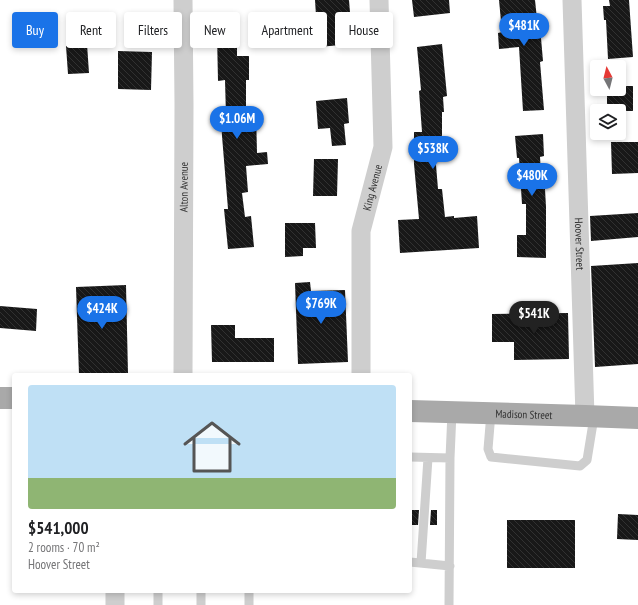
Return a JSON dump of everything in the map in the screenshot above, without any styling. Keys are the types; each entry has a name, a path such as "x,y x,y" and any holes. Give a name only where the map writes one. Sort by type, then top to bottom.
{"main road":[{"path":"0,398 12,398"},
{"name":"Madison Street","path":"412,411 638,418"}],"street":[{"name":"Alton Avenue","path":"183,0 183,373"},
{"name":"King Avenue","path":"361,373 361,231 384,147 379,0"},
{"name":"Hoover Street","path":"572,0 590,416"},
{"path":"115,605 116,593"}],"lane":[{"path":"449,605 450,458 452,412"},
{"path":"490,413 488,449 491,457 580,466 587,460 590,416"},
{"path":"412,457 450,458"},
{"path":"421,563 428,458"},
{"path":"412,562 450,566"},
{"path":"158,593 158,605"},
{"path":"201,593 201,605"},
{"path":"249,593 249,605"}],"building":[{"path":"315,0 349,0 350,12 335,12 335,46 327,46 327,12 316,12"},
{"path":"412,0 449,0 450,13 414,17"},
{"path":"499,0 535,0 543,61 540,62 544,110 523,111 519,47 499,49 498,33 502,32"},
{"path":"609,0 629,0 633,57 608,59 606,20 604,20 603,6 610,6"},
{"path":"442,44 447,96 443,97 444,112 442,112 442,153 435,153 438,189 442,189 445,217 454,216 454,218 477,216 479,248 400,253 398,220 419,219 414,164 414,132 422,132 419,91 421,90 417,47"},
{"path":"66,48 87,48 89,73 68,74"},
{"path":"217,48 237,48 237,56 249,56 249,80 246,80 246,112 256,112 257,153 267,152 268,164 246,166 248,192 242,193 245,217 251,216 254,247 228,249 224,209 228,209 221,116 226,116 225,80 218,81"},
{"path":"118,51 152,52 151,90 118,89"},
{"path":"626,86 633,86 633,111 626,111 626,104 607,104 607,96 626,96"},
{"path":"347,98 349,123 344,124 346,145 332,146 330,128 318,129 316,101"},
{"path":"543,134 544,156 540,157 542,189 545,189 546,258 517,257 517,235 526,235 526,204 522,204 519,158 517,158 515,136"},
{"path":"611,142 638,142 638,173 612,174"},
{"path":"314,159 338,159 337,196 313,196"},
{"path":"638,213 638,237 591,241 590,216"},
{"path":"285,223 315,223 316,248 303,248 303,256 285,257"},
{"path":"638,263 638,364 595,367 591,266"},
{"path":"310,282 311,291 345,290 348,362 298,364 295,283"},
{"path":"126,285 128,373 79,373 76,287"},
{"path":"0,306 37,309 36,331 0,328"},
{"path":"568,313 569,359 514,360 514,342 492,342 492,314"},
{"path":"211,325 235,325 235,338 274,338 274,362 212,362"},
{"path":"412,510 419,510 418,525 412,525"},
{"path":"431,510 437,510 437,525 430,525"},
{"path":"618,514 638,515 638,540 617,539"},
{"path":"507,520 575,520 575,568 507,568"}]}
